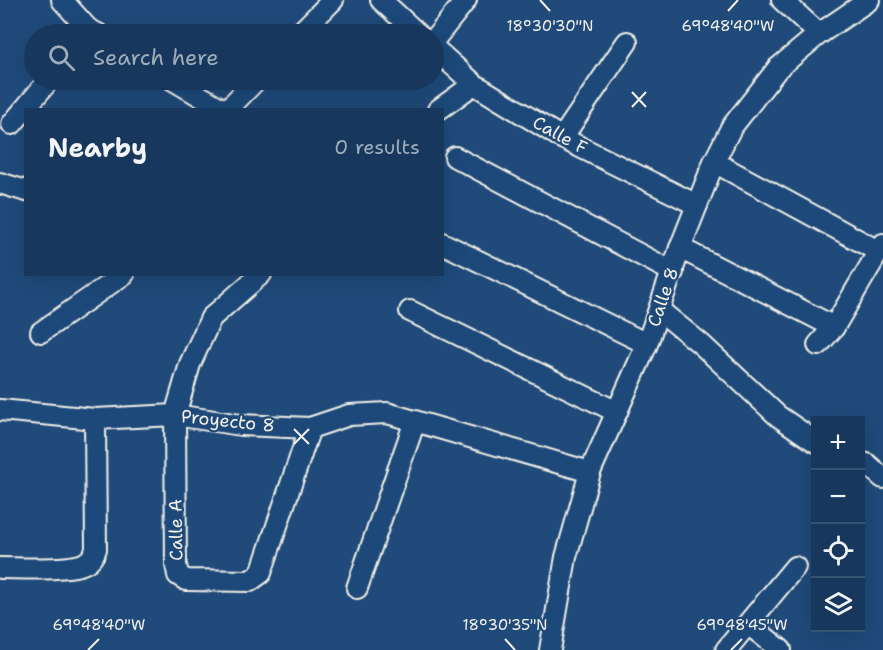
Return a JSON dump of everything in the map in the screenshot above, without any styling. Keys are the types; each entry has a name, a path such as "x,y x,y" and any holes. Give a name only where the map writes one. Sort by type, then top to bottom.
{"street":[{"path":"62,0 82,24"},
{"path":"309,24 333,0"},
{"path":"381,0 407,24"},
{"path":"444,28 466,0"},
{"path":"782,0 819,34"},
{"name":"Calle 8","path":"550,650 566,557 590,472 646,345 680,248 714,162 731,128 778,68 819,34 869,0"},
{"path":"562,138 627,42"},
{"name":"Calle F","path":"444,57 474,84 562,138 697,205"},
{"path":"441,108 474,84"},
{"path":"25,108 41,90"},
{"path":"190,90 222,108"},
{"path":"227,108 246,90"},
{"path":"12,124 24,110"},
{"path":"455,157 673,272"},
{"path":"714,162 881,248 834,327 818,345"},
{"path":"0,183 24,189"},
{"path":"444,244 646,345"},
{"path":"680,248 834,327"},
{"path":"41,332 121,276"},
{"name":"Calle A","path":"259,276 211,318 190,364 175,415 176,571 186,580 250,581 261,573 310,428"},
{"path":"659,310 701,344 778,416 811,439"},
{"path":"410,311 617,412"},
{"name":"Proyecto 8","path":"0,410 94,419 175,415 241,425 310,428 350,415 387,413 590,472"},
{"path":"0,568 72,566 88,562 93,556 96,549 94,419"},
{"path":"357,588 415,421"},
{"path":"865,463 883,478"},
{"path":"726,650 795,567"},
{"path":"748,624 781,650"}]}
